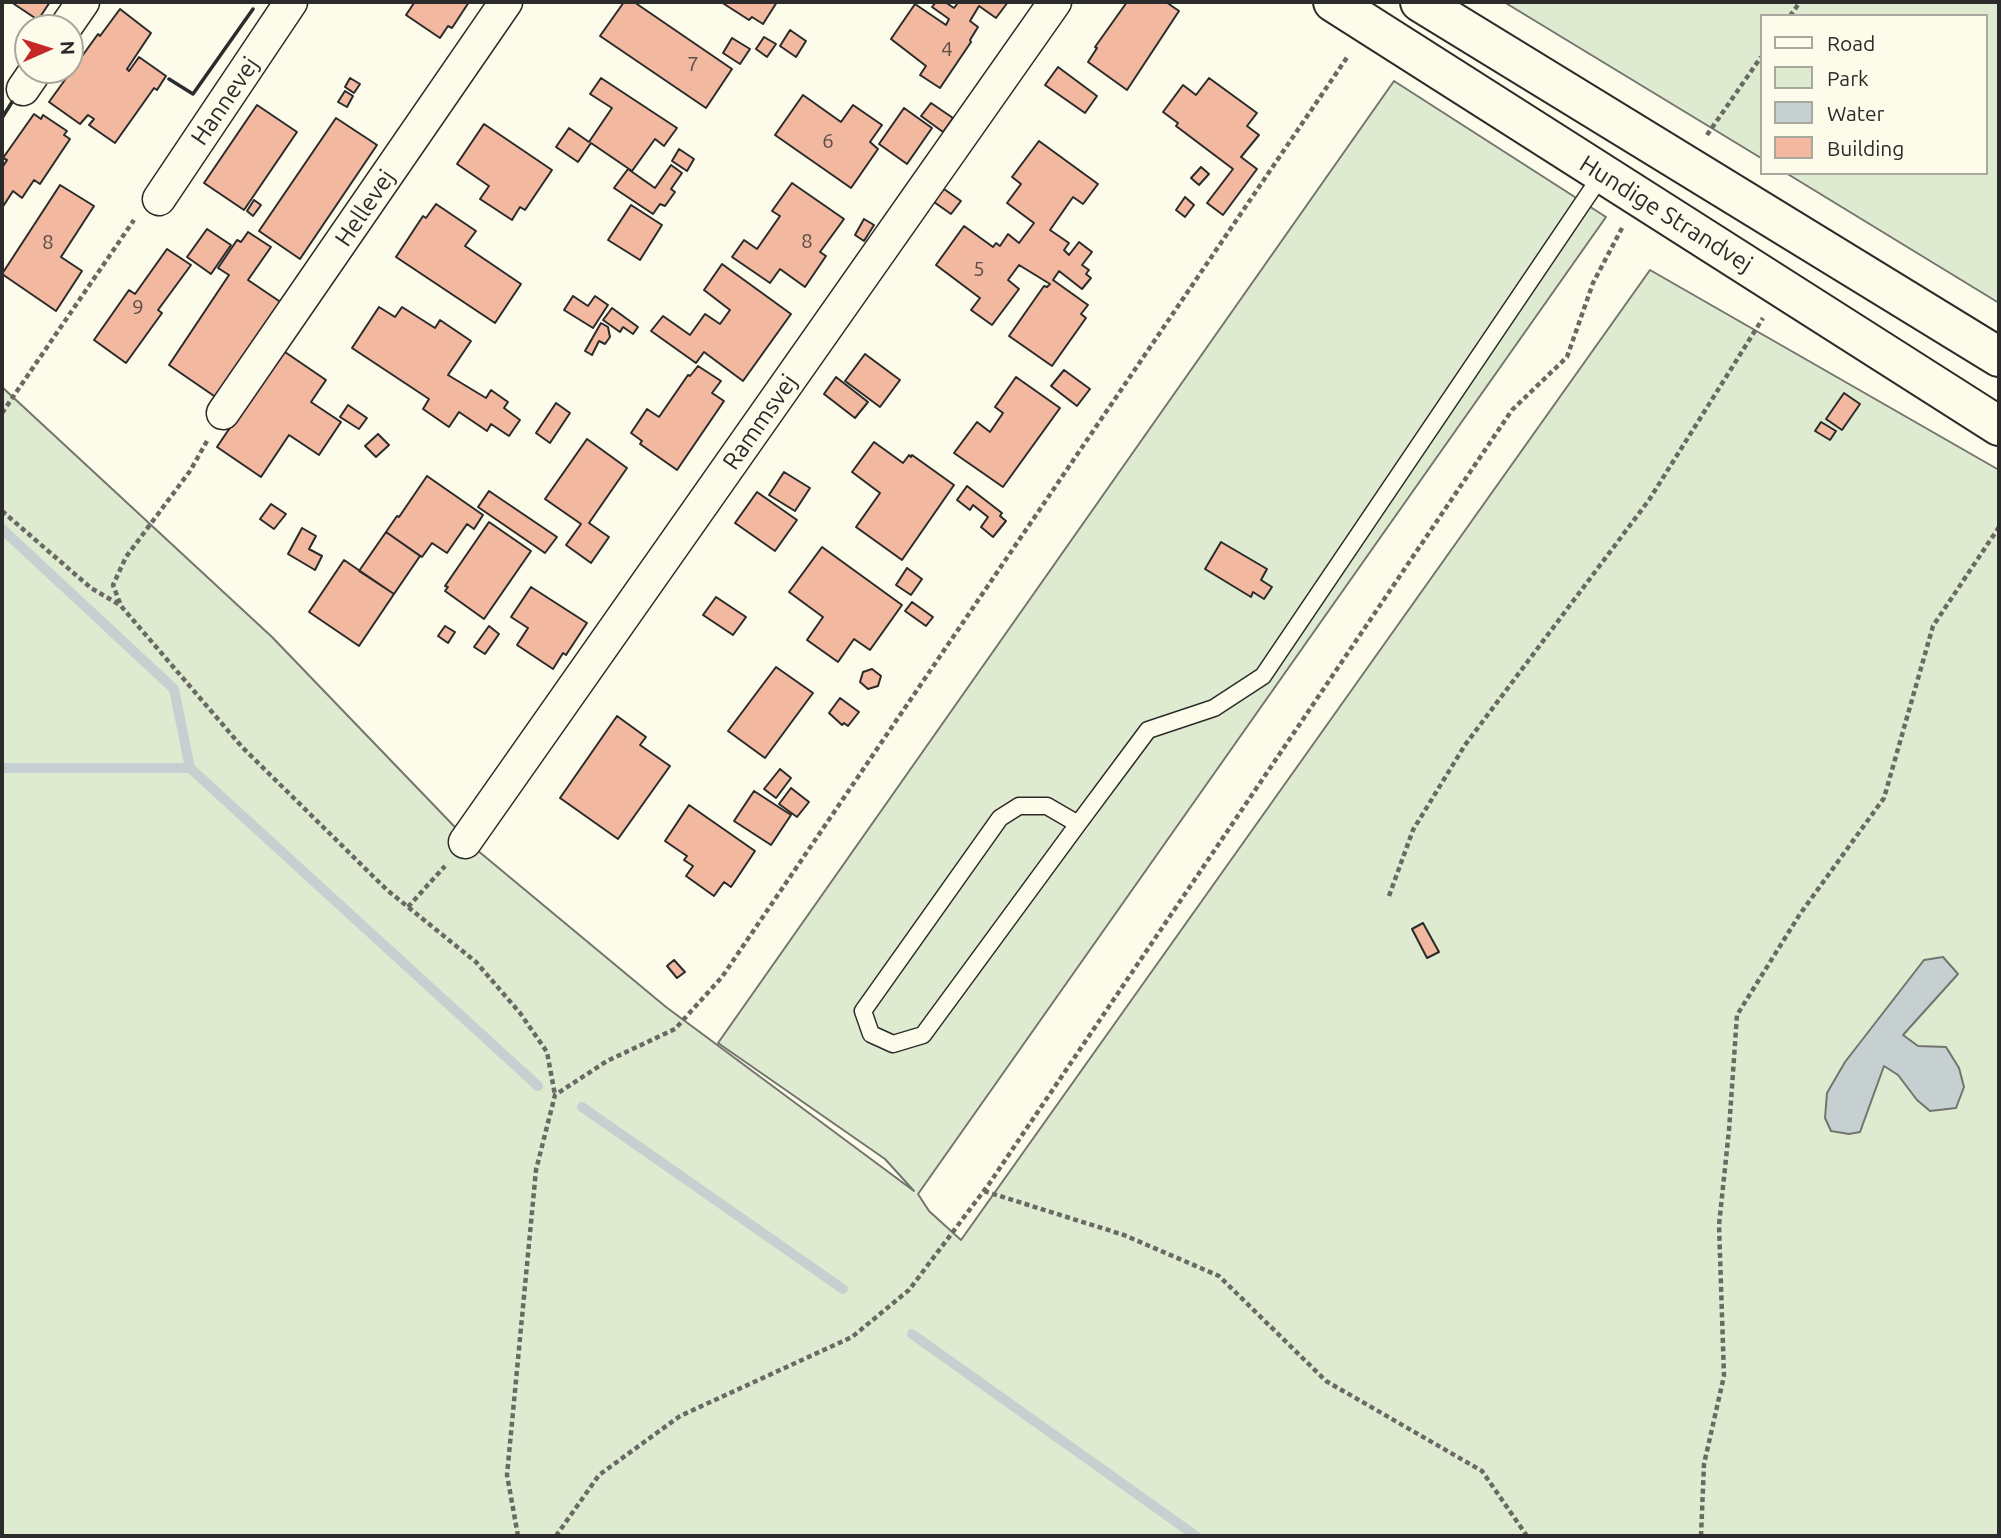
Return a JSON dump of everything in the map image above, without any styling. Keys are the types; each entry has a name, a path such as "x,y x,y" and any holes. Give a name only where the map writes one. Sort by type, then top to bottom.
{"main road":[{"name":"Hundige Strandvej","path":"1333,2 1999,426"},
{"path":"1420,2 1999,357"}],"street":[{"name":"Hannevej","path":"159,199 292,2"},
{"name":"Hellevej","path":"223,413 506,2"},
{"name":"Rammsvej","path":"465,842 1055,2"}],"lane":[{"path":"1079,824 1047,806 1019,806 1000,818 863,1010 871,1034 893,1044 923,1035 1079,824 1148,730 1214,708 1263,676 1603,173"}],"path":[{"path":"555,1095 607,1061 675,1029 722,977 1368,25"},
{"path":"1687,165 1759,60"},
{"path":"556,1536 599,1475 680,1416 852,1337 909,1290 984,1191 1512,410 1567,357 1593,283 1639,196"},
{"path":"2,413 134,220 159,199"},
{"path":"1389,896 1413,830 1465,745 1649,500 1781,287"},
{"path":"121,606 113,585 126,556 190,471 223,413"},
{"path":"2,511 90,588 121,606 242,747 387,890 476,962 520,1013 547,1052 555,1095 536,1170 507,1475 518,1536"},
{"path":"1701,1536 1704,1464 1724,1377 1719,1225 1737,1015 1800,914 1884,798 1933,626 1999,527"},
{"path":"408,908 465,842"},
{"path":"984,1191 1124,1235 1219,1276 1326,1381 1482,1471 1527,1536"}],"green space":[{"path":"1504,2 1999,2 1999,303 1789,175 1987,175 1987,14 1759,14 1759,157"},
{"path":"1394,81 1606,217 918,1194 929,1211 961,1240 1650,270 1999,470 1999,1536 2,1536 2,387 272,637 477,850 666,1007 914,1191 885,1159 718,1043"}],"water":[{"path":"1943,957 1958,974 1903,1035 1918,1046 1946,1047 1959,1068 1964,1087 1956,1108 1930,1111 1917,1100 1898,1075 1884,1066 1860,1132 1849,1134 1831,1131 1825,1118 1827,1093 1845,1062 1924,960"}],"building":[{"path":"11,2 50,2 42,14 29,14"},
{"path":"412,2 469,2 452,28 448,26 440,38 406,15 414,3"},
{"path":"624,2 634,2 732,69 706,108 600,36"},
{"path":"721,2 777,2 763,24 752,17 749,20"},
{"path":"936,2 945,2 954,8 957,4 954,2 1008,2 996,18 979,6 970,21 978,27 971,42 940,88 920,75 926,66 891,39 915,4 946,25 949,19 932,7"},
{"path":"1127,2 1166,2 1179,11 1127,90 1088,62 1097,48 1095,47"},
{"path":"120,9 151,33 127,69 129,71 139,57 166,76 157,90 154,88 115,143 89,125 94,119 88,115 80,124 49,102 62,84 84,84 84,53 98,34 100,36"},
{"path":"790,30 806,41 796,57 780,46"},
{"path":"764,37 776,44 767,57 756,49"},
{"path":"732,38 750,49 740,64 723,53"},
{"path":"1058,67 1097,96 1085,113 1045,85"},
{"path":"350,78 360,84 354,93 345,87"},
{"path":"601,78 677,128 664,146 655,139 632,171 591,143 578,162 556,147 569,128 589,142 612,108 590,94"},
{"path":"1209,78 1257,113 1247,126 1259,135 1241,157 1257,169 1223,215 1207,203 1233,169 1176,126 1178,123 1163,112 1183,85 1196,95"},
{"path":"345,91 353,96 347,107 338,102"},
{"path":"803,95 841,122 853,105 882,125 870,142 878,149 851,188 775,135"},
{"path":"931,103 953,118 943,132 921,116"},
{"path":"257,105 297,132 244,210 204,183"},
{"path":"904,108 932,128 907,164 879,144"},
{"path":"34,114 41,119 43,115 67,131 64,135 70,139 40,184 34,180 22,198 13,191 2,208 2,168 7,160 3,158"},
{"path":"336,118 377,145 300,259 259,231"},
{"path":"484,124 552,170 525,210 520,207 512,220 480,199 489,186 457,164"},
{"path":"1039,141 1098,184 1083,204 1073,197 1050,230 1069,243 1064,250 1069,255 1079,242 1092,252 1082,265 1089,270 1086,274 1091,278 1082,289 1059,271 1053,280 1088,305 1081,314 1086,318 1052,366 1009,336 1044,286 1050,284 1019,265 1008,280 1019,289 992,325 971,310 980,298 936,265 964,226 993,247 996,243 1000,246 1008,234 1019,243 1034,223 1007,203 1021,184 1012,177"},
{"path":"679,149 694,159 687,171 672,161"},
{"path":"671,165 682,173 671,189 675,192 665,206 660,204 653,214 614,188 628,169 655,188"},
{"path":"1201,167 1209,174 1199,185 1191,178"},
{"path":"792,183 844,219 820,252 826,256 805,287 780,269 770,283 732,257 744,240 757,249 780,216 772,211"},
{"path":"60,185 94,206 61,257 82,271 56,311 2,274"},
{"path":"944,189 961,201 951,214 934,202"},
{"path":"1185,197 1194,205 1185,217 1176,210"},
{"path":"254,200 261,205 253,216 247,211"},
{"path":"436,204 476,231 465,246 521,284 495,323 396,257 423,216 426,218"},
{"path":"631,205 662,225 640,260 608,240"},
{"path":"864,219 874,225 864,241 855,235"},
{"path":"207,229 231,245 211,274 187,257"},
{"path":"248,232 271,247 248,280 282,303 217,398 169,365 229,275 218,268 237,240 241,242"},
{"path":"167,249 191,265 158,310 162,313 126,363 94,340 129,290 135,294"},
{"path":"722,264 791,314 743,381 704,352 696,363 651,331 663,316 690,335 705,314 720,324 730,310 704,290"},
{"path":"573,296 588,306 595,296 608,305 593,328 564,310"},
{"path":"379,307 395,317 402,307 435,328 440,320 471,341 448,375 486,398 491,390 508,402 504,408 520,420 509,436 491,424 487,431 459,412 449,427 423,409 429,399 352,348"},
{"path":"612,308 638,327 633,334 623,327 620,332 603,320"},
{"path":"601,323 608,327 610,337 605,344 599,341 592,355 585,351"},
{"path":"282,350 326,380 311,402 341,422 319,455 289,435 261,477 217,447"},
{"path":"865,354 900,380 880,407 845,381"},
{"path":"698,366 721,381 712,393 724,401 677,470 640,444 642,441 631,433 647,409 659,417 688,375"},
{"path":"1064,370 1090,389 1077,406 1051,386"},
{"path":"836,377 868,402 855,418 824,394"},
{"path":"1016,377 1060,408 1003,487 954,453 977,422 990,432 1003,413 995,407"},
{"path":"1844,393 1860,404 1842,430 1826,419"},
{"path":"556,403 570,413 550,443 536,433"},
{"path":"348,405 367,418 359,429 340,417"},
{"path":"1821,422 1836,431 1830,440 1815,431"},
{"path":"378,434 389,445 376,457 365,446"},
{"path":"587,439 627,468 589,523 609,537 591,563 566,545 581,524 545,499"},
{"path":"874,442 903,463 912,455 954,485 902,560 856,527 880,493 852,472"},
{"path":"784,472 810,488 795,511 769,495"},
{"path":"427,476 483,515 474,529 467,524 447,553 432,543 422,557 386,532"},
{"path":"967,486 1002,513 1000,516 1006,521 993,537 981,527 988,517 973,505 970,510 957,500"},
{"path":"489,491 557,537 545,553 478,507"},
{"path":"757,492 797,520 775,551 735,523"},
{"path":"271,504 286,514 274,529 260,519"},
{"path":"489,522 531,551 484,619 445,591 448,587 445,586"},
{"path":"302,528 316,536 309,549 322,556 315,570 288,554"},
{"path":"386,532 420,556 394,594 359,571"},
{"path":"1221,542 1267,569 1261,580 1272,587 1264,599 1253,592 1251,597 1205,569"},
{"path":"822,547 902,605 870,650 854,639 838,662 807,640 823,617 789,592"},
{"path":"344,560 394,594 359,646 309,612"},
{"path":"907,568 922,579 911,595 896,585"},
{"path":"531,587 587,623 566,655 563,653 553,669 517,645 528,628 511,617"},
{"path":"716,597 746,617 733,635 703,615"},
{"path":"912,602 933,617 926,626 905,611"},
{"path":"445,626 455,632 448,643 438,636"},
{"path":"489,626 499,634 485,654 474,647"},
{"path":"776,667 813,693 765,758 728,731"},
{"path":"872,669 881,676 878,686 868,689 860,682 863,672"},
{"path":"840,698 859,712 848,726 844,723 842,725 829,713"},
{"path":"617,716 646,737 640,745 670,766 618,839 560,798"},
{"path":"780,769 791,778 776,798 764,789"},
{"path":"791,788 809,802 797,817 779,804"},
{"path":"754,791 791,815 771,845 734,821"},
{"path":"689,805 755,851 731,887 724,882 714,896 686,876 693,866 684,860 687,856 665,841"},
{"path":"1423,923 1439,952 1427,958 1412,929"},
{"path":"674,960 685,972 677,978 667,966"}],"waterway":[{"path":"2,529 174,689 190,768"},
{"path":"2,768 190,768 538,1086"},
{"path":"582,1107 843,1289"},
{"path":"912,1334 1196,1536"}],"wall":[{"path":"169,79 193,94 253,9"},
{"path":"2,118 12,102"}]}
